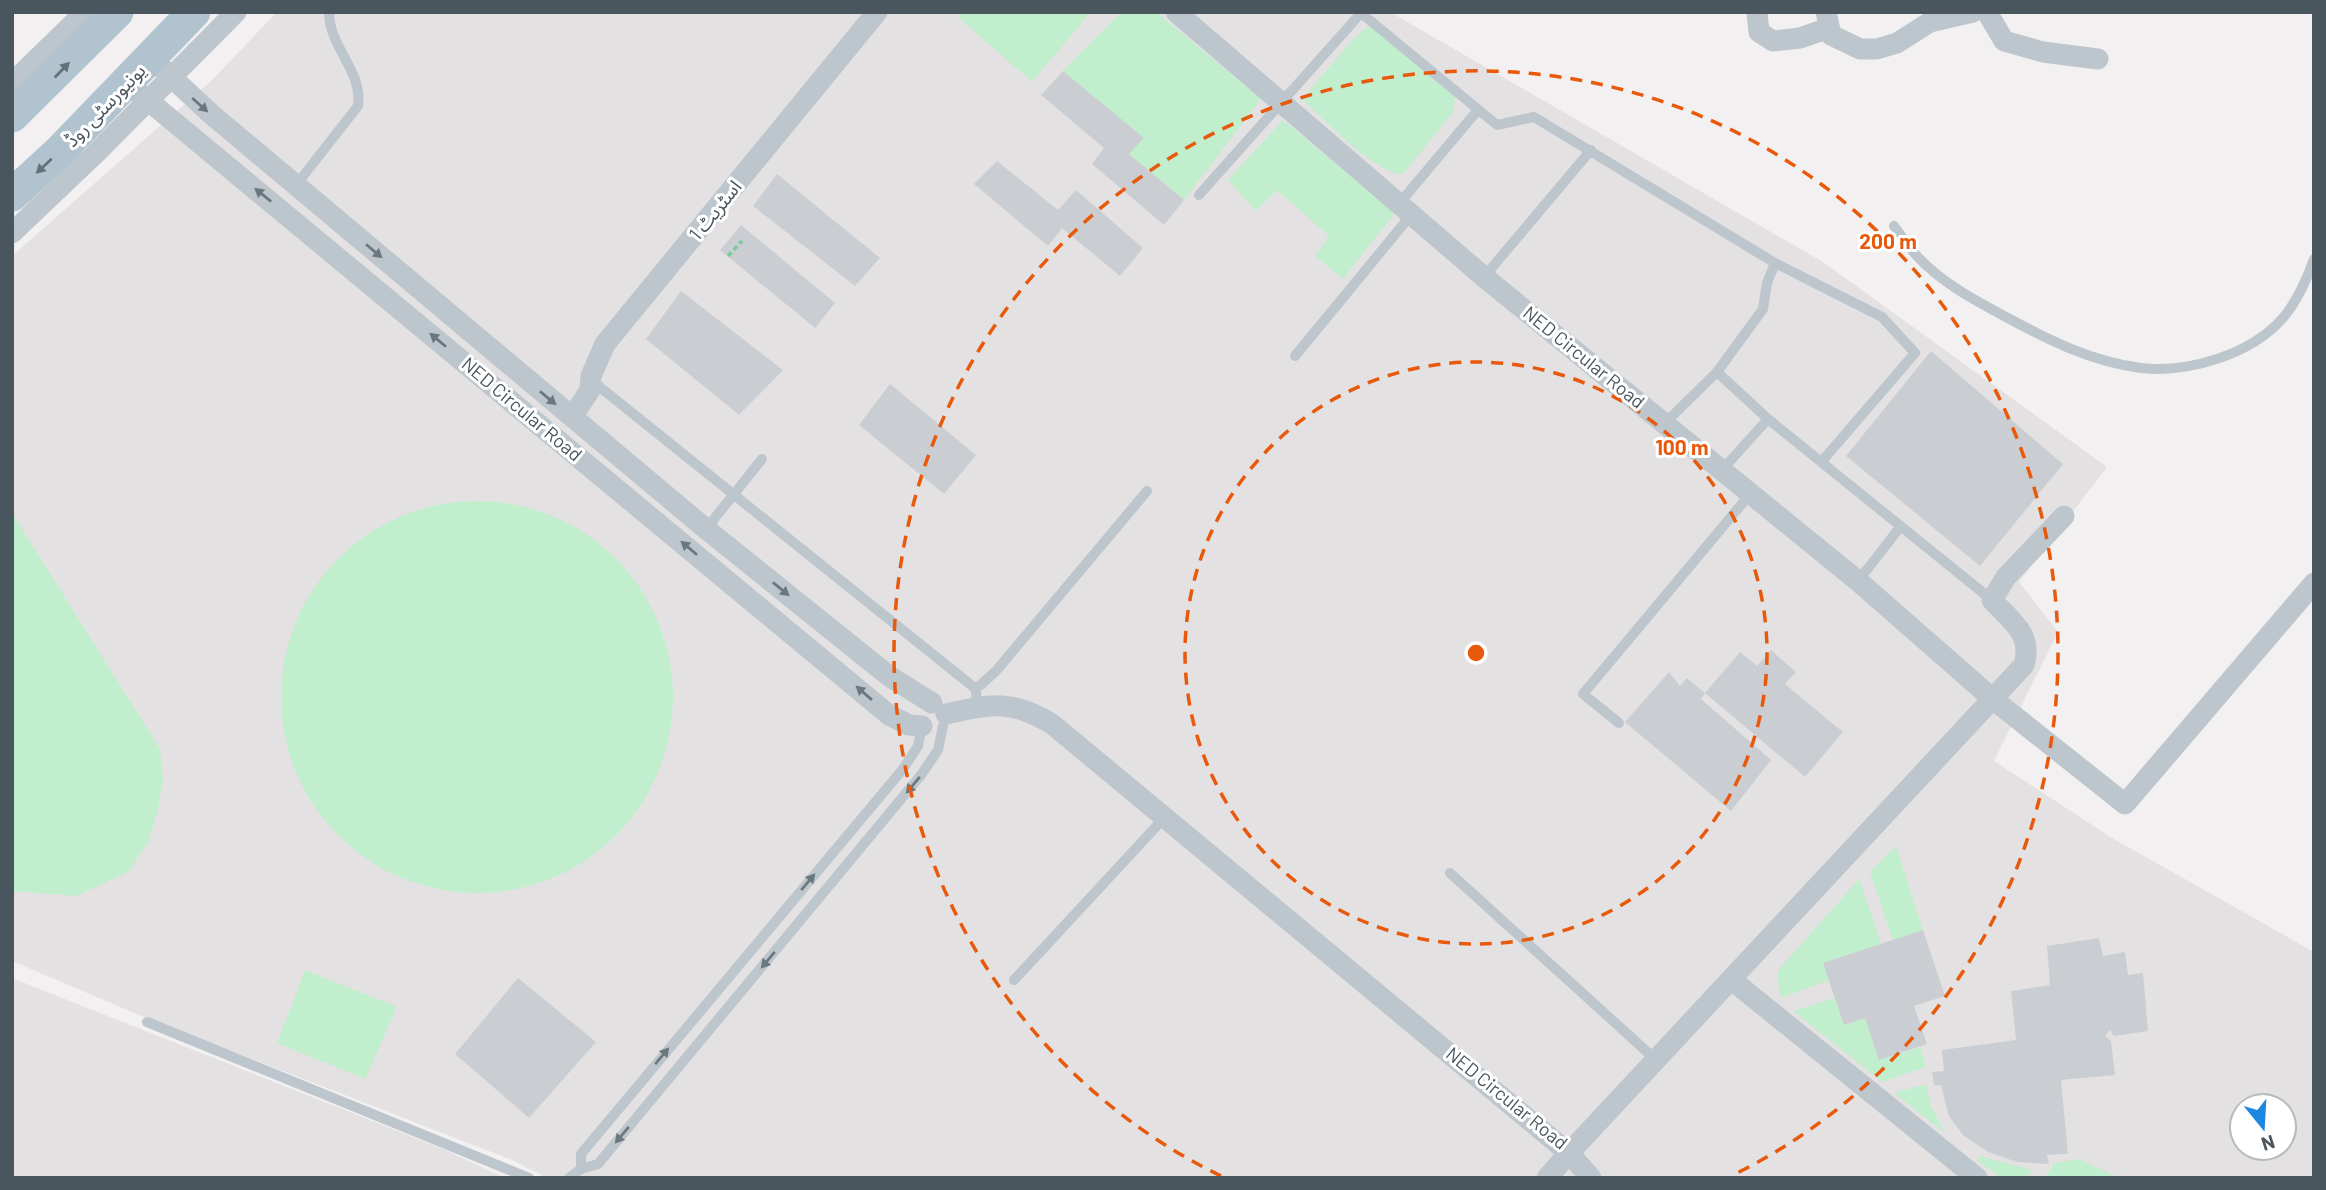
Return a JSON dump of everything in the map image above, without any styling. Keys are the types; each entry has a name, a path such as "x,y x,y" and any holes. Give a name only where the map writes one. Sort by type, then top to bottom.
{"main road":[{"path":"12,116 50,82 117,12"},
{"name":"یونیورسٹی روڈ","path":"12,195 138,92 161,68 194,12"}],"street":[{"path":"12,83 85,12"},
{"path":"161,68 236,12"},
{"name":"اسٹریٹ 1","path":"572,417 590,390 591,380 605,344 877,12"},
{"name":"NED Circular Road","path":"1175,12 1281,100 1484,277 1858,581 1994,699"},
{"path":"1757,12 1759,32 1773,41 1800,38 1828,20 1832,35 1860,49 1877,49 1897,43 1930,22 1973,12"},
{"path":"1987,12 2004,41 2043,52 2098,59"},
{"name":"NED Circular Road","path":"161,68 296,185 706,529 889,676 941,714 976,699 1018,706 1035,714 1165,817 1569,1153 1655,1059 1733,981 2024,666 2027,639 1992,600"},
{"path":"12,233 138,92"},
{"name":"NED Circular Road","path":"138,92 889,715 909,725 922,726"},
{"path":"1992,600 2006,578 2064,516"},
{"path":"1994,699 2125,804 2314,583"},
{"path":"922,726 919,720 921,708 941,714"},
{"path":"1733,981 1977,1178"},
{"path":"1546,1178 1569,1153 1591,1178"}],"lane":[{"path":"296,185 358,106 360,92 352,70 332,35 329,12"},
{"path":"1199,195 1361,13 1497,125 1534,117 1775,263 1882,317 1915,353 1822,460"},
{"path":"1295,356 1477,111"},
{"path":"1484,277 1591,150"},
{"path":"1894,226 1916,256 1941,278 1996,312 2055,344 2141,368 2179,368 2218,358 2256,341 2282,319 2297,296 2314,258"},
{"path":"1665,423 1717,372 1763,309 1767,283 1775,263"},
{"path":"1717,372 1768,419 1992,600"},
{"path":"591,380 976,699 996,671 1147,491"},
{"path":"1721,470 1768,419"},
{"path":"706,529 762,459"},
{"path":"1619,723 1583,694 1751,494"},
{"path":"1858,581 1901,526"},
{"path":"569,1178 580,1169 598,1164 921,775 938,750 941,714"},
{"path":"580,1169 581,1154 903,769 918,746 922,726"},
{"path":"1014,980 1165,817"},
{"path":"1450,873 1655,1059"},
{"path":"147,1023 529,1178"}],"path":[{"path":"728,256 741,241"}],"shaded area":[{"path":"277,12 1390,12 1823,262 2107,467 2019,582 2058,632 1994,761 2112,838 2314,952 2314,1178 547,1178 512,1160 139,1015 12,961 12,256 211,81"},
{"path":"12,978 443,1149 505,1178 12,1178"}],"green space":[{"path":"962,12 1091,12 1032,82 958,17"},
{"path":"1121,12 1156,12 1261,99 1184,200 1129,154 1063,71"},
{"path":"1373,23 1455,91 1454,111 1402,175 1389,171 1362,154 1302,99 1353,39"},
{"path":"1283,120 1395,213 1343,279 1315,256 1329,236 1277,190 1256,211 1228,180"},
{"path":"477,501 515,505 552,516 586,534 616,558 640,588 658,622 669,659 673,697 669,735 658,772 640,806 616,836 586,860 552,878 515,889 477,893 439,889 402,878 368,860 338,836 314,806 296,772 285,735 281,697 285,659 296,622 314,588 338,558 368,534 402,516 439,505"},
{"path":"12,513 160,749 163,778 158,810 148,842 128,872 76,896 12,891"},
{"path":"1896,846 1923,930 1893,940 1870,872"},
{"path":"1859,879 1881,944 1824,963 1829,980 1781,998 1777,976 1780,968"},
{"path":"305,970 397,1007 365,1079 277,1043"},
{"path":"1835,998 1844,1025 1865,1018 1879,1060 1920,1047 1926,1067 1882,1082 1793,1011"},
{"path":"1926,1084 1931,1106 1945,1133 1894,1093"},
{"path":"1980,1156 2032,1170 2025,1178 2001,1178 1977,1160"},
{"path":"2079,1159 2120,1178 2044,1178 2055,1163"}],"building":[{"path":"1063,71 1144,138 1129,154 1184,200 1164,225 1092,164 1104,148 1041,95"},
{"path":"997,161 1058,210 1076,190 1143,248 1120,276 1062,228 1048,246 974,184"},
{"path":"777,174 880,258 855,286 753,206"},
{"path":"741,225 835,303 815,328 720,250"},
{"path":"681,291 783,370 739,415 646,339"},
{"path":"1931,351 2063,464 1980,566 1846,456"},
{"path":"890,384 976,455 944,494 859,425"},
{"path":"1771,650 1796,672 1785,684 1843,732 1805,777 1705,693 1740,652 1757,666"},
{"path":"1669,672 1680,686 1687,678 1705,693 1701,699 1771,760 1731,811 1625,722"},
{"path":"1923,930 1945,996 1914,1006 1927,1044 1879,1060 1865,1018 1844,1025 1823,963"},
{"path":"2099,938 2103,956 2125,952 2128,975 2143,973 2148,1031 2114,1036 2110,1030 2105,1036 2111,1041 2115,1075 2061,1080 2068,1154 2047,1155 2049,1164 2017,1162 1988,1152 1963,1135 1949,1116 1941,1085 1934,1085 1932,1072 1944,1071 1942,1050 2016,1040 2011,991 2050,985 2047,946"},
{"path":"518,978 596,1042 529,1118 455,1054"}]}
